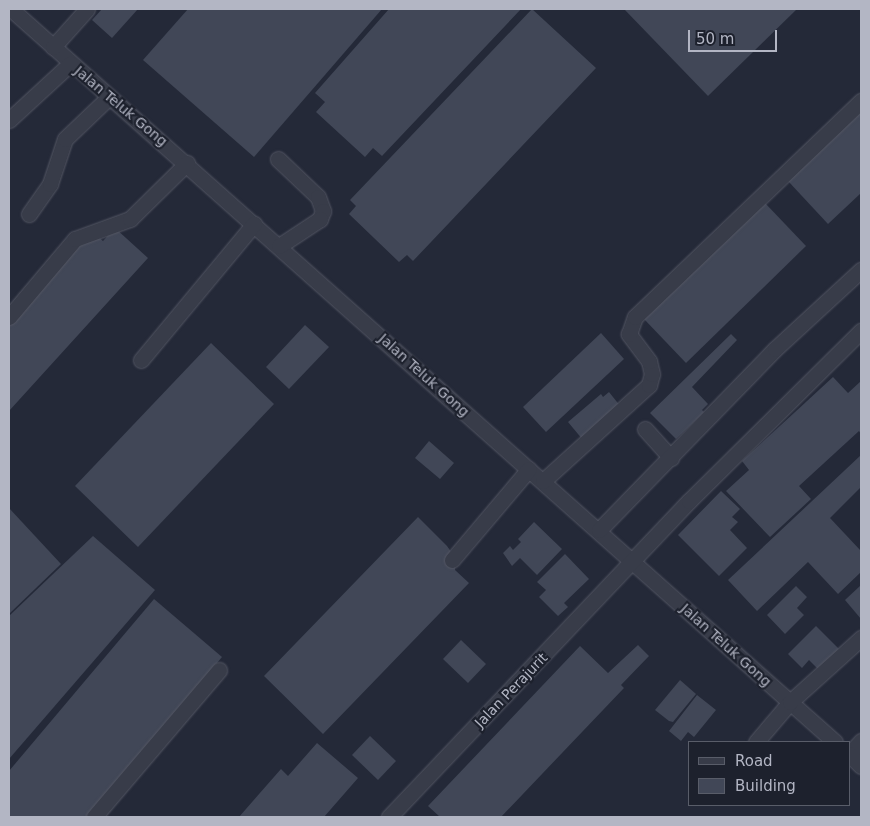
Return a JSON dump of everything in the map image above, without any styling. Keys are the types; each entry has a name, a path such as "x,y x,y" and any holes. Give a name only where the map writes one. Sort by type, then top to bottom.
{"street":[{"name":"Jalan Teluk Gong","path":"12,9 70,64 187,163 834,741"},
{"path":"52,47 87,9"},
{"path":"9,120 70,64"},
{"path":"29,214 50,184 65,139 109,97"},
{"path":"543,481 649,385 652,374 649,362 629,334 635,317 861,101"},
{"path":"278,159 318,197 323,210 320,219 279,246"},
{"path":"9,317 74,239 130,219 187,163"},
{"path":"141,360 254,224"},
{"path":"599,530 672,458 775,350 861,270"},
{"name":"Jalan Perajurit","path":"389,817 689,501 861,331"},
{"path":"645,429 672,458"},
{"path":"452,560 529,469"},
{"path":"757,741 790,702 861,638"},
{"path":"94,817 219,670"},
{"path":"850,753 861,741"},
{"path":"850,755 861,766"}],"building":[{"path":"102,9 138,9 112,38 92,20"},
{"path":"188,9 382,9 254,157 143,60"},
{"path":"389,9 521,9 382,156 373,148 365,157 316,112 325,102 315,93"},
{"path":"532,9 596,68 413,261 407,255 399,262 349,214 356,206 350,200"},
{"path":"624,9 797,9 708,96"},
{"path":"861,112 861,193 828,224 788,181"},
{"path":"765,203 806,246 686,363 644,319"},
{"path":"115,228 148,258 9,411 9,317 89,229 103,241"},
{"path":"305,325 329,347 289,389 266,367"},
{"path":"601,333 624,359 546,432 523,407"},
{"path":"731,334 737,340 692,387 708,404 702,410 704,412 676,439 650,413"},
{"path":"211,343 274,404 138,547 75,486"},
{"path":"833,377 848,393 861,381 861,434 859,431 799,486 811,499 770,537 726,491 749,470 742,461"},
{"path":"609,392 621,407 583,440 568,422 601,394 603,397"},
{"path":"429,441 454,463 440,479 415,458"},
{"path":"861,455 861,487 830,518 861,551 861,572 838,594 808,562 757,611 728,580"},
{"path":"721,491 740,509 732,517 738,522 730,530 747,548 719,576 678,535"},
{"path":"9,508 61,564 9,614"},
{"path":"418,517 447,546 456,559 455,570 469,583 323,734 264,676"},
{"path":"534,522 562,549 537,575 520,558 512,566 503,553 510,546 513,550 521,542 518,539"},
{"path":"93,536 155,590 9,759 9,616"},
{"path":"565,554 589,579 564,603 568,607 558,616 539,597 546,590 537,582"},
{"path":"861,585 861,619 845,600"},
{"path":"796,586 807,597 797,608 804,615 785,634 767,615"},
{"path":"154,599 222,657 87,817 9,817 9,771"},
{"path":"816,626 842,652 822,673 809,660 802,668 788,654"},
{"path":"461,640 486,664 468,683 443,659"},
{"path":"638,645 649,656 621,685 624,688 501,817 440,817 428,806 580,646 608,673"},
{"path":"680,680 696,694 673,722 655,710"},
{"path":"697,695 716,710 694,737 688,732 681,741 669,731"},
{"path":"370,736 396,761 378,780 352,755"},
{"path":"317,743 358,778 324,817 239,817 281,769 288,776"}]}
